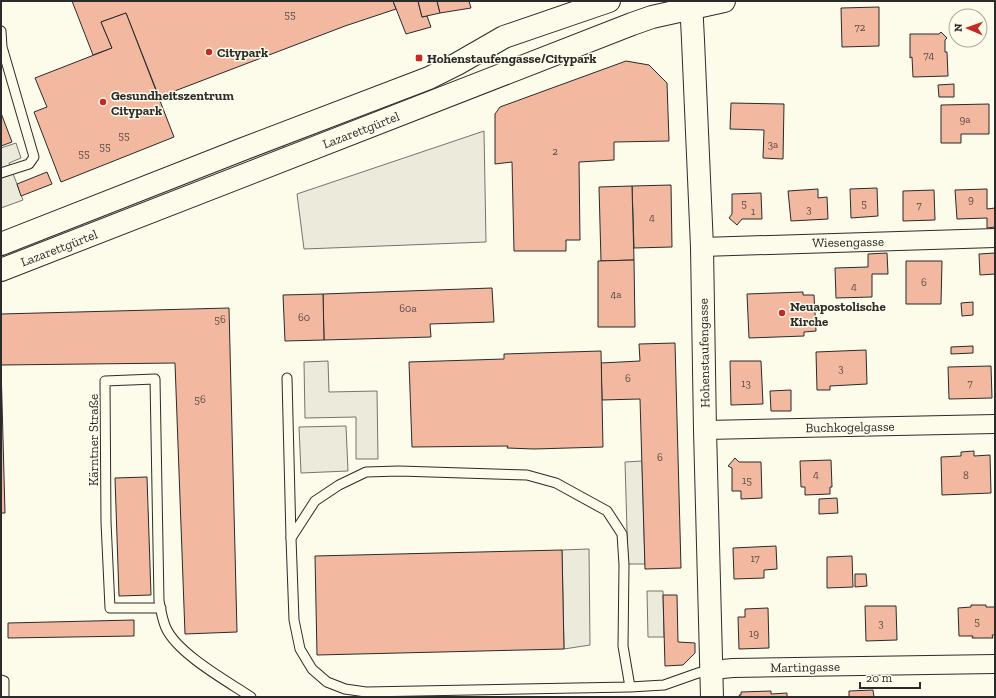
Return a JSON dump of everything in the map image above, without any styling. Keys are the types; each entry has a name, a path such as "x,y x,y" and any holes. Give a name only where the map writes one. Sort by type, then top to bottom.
{"main road":[{"name":"Lazarettgürtel","path":"1,244 242,148 429,78 458,64 504,37 608,1"},
{"name":"Lazarettgürtel","path":"1,270 632,24 691,5 724,1"},
{"name":"Hohenstaufengasse","path":"691,5 702,247 712,697"}],"street":[{"name":"Wiesengasse","path":"702,247 995,238"},
{"name":"Buchkogelgasse","path":"705,430 995,424"},
{"name":"Martingasse","path":"712,670 733,668 995,664"}],"lane":[{"path":"1,31 1,48 34,157 29,164 1,173"},
{"path":"287,378 294,620 300,648 312,669 327,682 345,689 366,692 664,685 698,673 712,670"},
{"name":"Kärntner Straße","path":"161,608 110,608 106,522 105,381 154,379 160,601 166,629 178,645 195,660 251,697"},
{"path":"291,538 315,501 340,485 366,472 399,471 527,475 556,483 607,511 622,534 624,565 623,646 630,686"},
{"path":"1,680 4,681 4,697"}],"shaded area":[{"path":"484,131 486,242 304,249 297,194"},
{"path":"16,143 21,158 9,163 23,200 1,208 1,148"},
{"path":"283,145 285,149 1,260 1,256"},
{"path":"328,361 329,392 377,391 378,459 356,459 356,417 305,418 304,362"},
{"path":"346,426 348,471 301,473 299,427"},
{"path":"642,461 645,564 628,564 625,462"},
{"path":"589,549 590,645 564,649 562,550"},
{"path":"647,591 663,591 664,637 648,637"}],"building":[{"name":"Citypark","path":"72,1 393,1 396,9 345,26 159,97 126,13 101,22 112,48 93,55"},
{"path":"393,1 418,1 422,17 427,16 431,27 406,34"},
{"path":"418,1 437,1 440,13 422,17"},
{"path":"437,1 469,1 471,8 440,13"},
{"path":"879,7 879,46 842,47 841,8"},
{"name":"Gesundheitszentrum Citypark","path":"126,13 174,137 61,182 34,112 47,107 35,78 112,48 101,22"},
{"path":"941,32 947,38 945,40 945,52 947,52 948,76 913,77 912,57 910,58 910,34 939,34"},
{"path":"626,61 649,65 667,83 669,141 614,142 614,160 579,162 580,240 566,240 566,251 514,251 512,162 495,164 495,114 500,107"},
{"path":"954,84 954,97 939,97 938,85"},
{"path":"731,103 784,104 783,159 763,158 764,130 730,129"},
{"path":"989,104 989,134 961,134 961,143 941,143 941,105"},
{"path":"1,113 12,142 1,146"},
{"path":"47,172 52,184 21,196 17,184"},
{"path":"671,185 672,247 634,248 632,186"},
{"path":"632,186 634,260 601,261 599,187"},
{"path":"877,188 878,216 851,218 850,189"},
{"path":"818,189 818,198 827,197 828,219 791,221 788,191"},
{"path":"987,189 987,209 995,208 995,227 987,228 987,218 957,219 955,190"},
{"path":"934,190 935,220 903,221 903,191"},
{"path":"761,193 762,219 742,219 737,225 729,218 732,214 732,194"},
{"path":"887,253 888,274 872,274 872,297 836,298 835,268 868,267 868,254"},
{"path":"995,253 995,274 980,275 979,254"},
{"path":"634,260 635,327 598,327 598,261"},
{"path":"906,261 942,261 941,304 906,304"},
{"path":"492,288 494,322 430,324 431,337 324,340 323,294"},
{"name":"Neuapostolische Kirche","path":"803,292 803,295 814,295 816,331 804,332 804,336 749,338 747,294"},
{"path":"323,294 324,340 285,341 283,295"},
{"path":"973,302 973,315 962,316 961,303"},
{"path":"229,308 237,632 185,634 175,363 1,365 1,314"},
{"path":"675,343 681,568 645,569 640,399 602,400 601,363 640,361 639,344"},
{"path":"973,346 973,353 951,354 951,347"},
{"path":"866,350 867,384 830,386 830,390 817,390 816,352"},
{"path":"601,351 603,447 534,449 507,448 508,446 412,447 409,362 504,359 504,354"},
{"path":"730,361 761,361 763,404 731,405"},
{"path":"1,365 5,513 1,513"},
{"path":"991,366 992,398 949,399 948,367"},
{"path":"791,390 791,411 771,411 770,391"},
{"path":"974,451 974,456 990,455 991,493 942,495 941,457 961,456 961,452"},
{"path":"735,458 739,462 761,462 762,498 741,499 741,491 732,491 732,468 728,466"},
{"path":"831,460 832,487 830,487 830,494 805,495 805,487 801,487 800,461"},
{"path":"147,477 151,595 119,596 115,478"},
{"path":"837,498 838,513 819,514 819,499"},
{"path":"776,546 777,569 764,570 764,578 734,579 733,548"},
{"path":"562,550 564,649 317,655 315,556"},
{"path":"852,556 853,587 827,588 827,557"},
{"path":"855,574 866,574 867,586 855,587"},
{"path":"663,595 677,595 678,642 695,643 695,653 683,665 665,666"},
{"path":"971,605 986,605 986,607 995,607 995,635 992,635 993,638 972,638 973,636 959,636 958,608 971,607"},
{"path":"865,606 896,606 897,640 866,641"},
{"path":"768,608 769,648 739,649 738,617 745,617 745,609"},
{"path":"134,620 134,636 8,638 8,623"},
{"path":"873,690 874,697 849,697 849,691"},
{"path":"771,691 771,694 787,693 787,697 740,697 739,695 741,695 741,692"}],"place":[{"name":"Citypark","path":"209,52"},
{"name":"Hohenstaufengasse/Citypark","path":"419,58"},
{"name":"Gesundheitszentrum Citypark","path":"103,102"},
{"name":"Neuapostolische Kirche","path":"782,313"}]}
